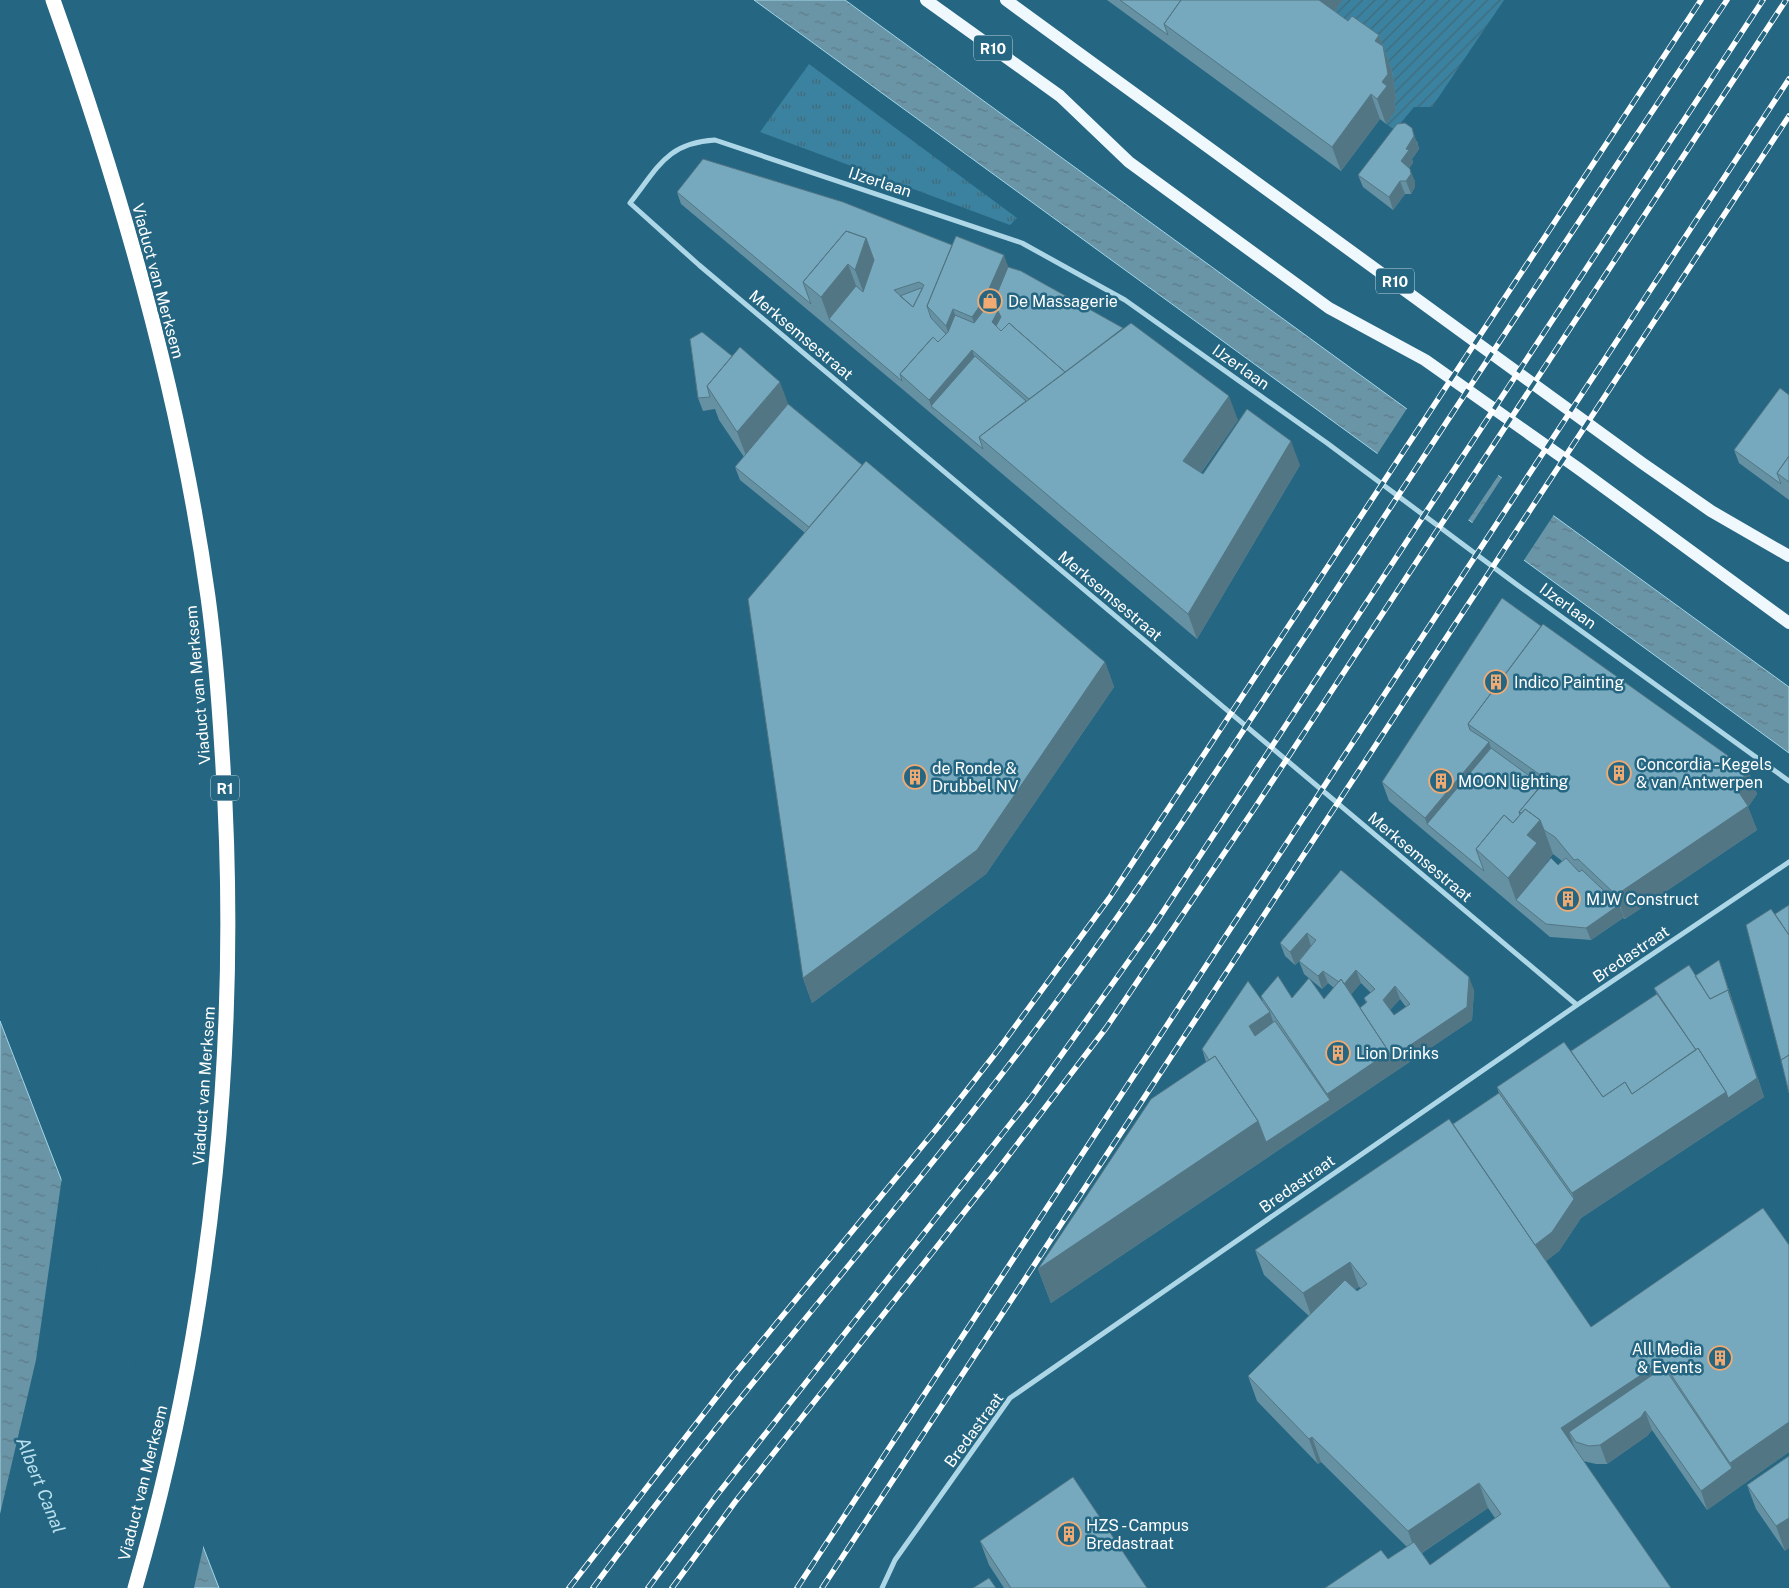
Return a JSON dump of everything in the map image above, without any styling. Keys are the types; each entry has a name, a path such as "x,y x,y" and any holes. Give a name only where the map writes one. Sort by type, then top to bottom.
{"highway":[{"name":"Viaduct van Merksem","path":"53,0 125,223 170,394 208,597 218,690 226,809 229,912 227,1017 220,1130 210,1224 197,1313 178,1419 151,1534 135,1588"}],"main road":[{"name":"R10","path":"926,0 1060,96 1129,162 1329,308 1425,360 1579,469 1789,623"},
{"name":"R10","path":"1006,0 1642,463 1711,511 1789,556"}],"street":[{"name":"IJzerlaan","path":"630,203 667,156 680,147 694,141 715,140 1022,243 1134,306 1327,443 1516,584 1789,781"},
{"name":"Merksemsestraat","path":"630,203 699,265 1577,1005"},
{"name":"Bredastraat","path":"882,1588 896,1560 1010,1398 1577,1005 1789,862"}],"green space":[{"path":"1343,0 1504,0 1432,107 1414,107 1395,130 1386,124 1396,110 1326,23"},
{"path":"809,64 1017,218 1010,225 760,132"}],"water":[{"path":"754,0 845,0 1789,687 1789,753"},
{"name":"Albert Canal","path":"0,1021 219,1588 0,1588"}],"pier":[{"path":"1408,407 1500,473 1467,522 1376,456"},
{"path":"1503,476 1555,513 1522,563 1471,525"},
{"path":"62,1177 204,1543 194,1588 0,1588 0,1514 36,1360"}],"building":[{"path":"1120,0 1181,0 1164,24 1168,35"},
{"path":"1181,0 1319,0 1348,21 1352,16 1379,35 1375,41 1383,46 1388,74 1382,82 1387,86 1377,99 1371,94 1332,147 1164,24"},
{"path":"1405,123 1412,128 1414,136 1406,149 1409,150 1401,161 1410,169 1411,174 1406,181 1400,181 1389,197 1358,175 1397,124"},
{"path":"703,159 843,202 952,245 927,306 931,318 946,334 938,342 933,337 900,374 902,381 829,319 856,286 863,292 874,260 866,238 846,231 803,282 811,304 677,192","holes":["919,282 924,285 913,307 894,290"]},
{"path":"846,231 866,238 855,270 848,264 821,297 803,282"},
{"path":"956,236 1004,255 984,300 972,317 953,309 946,326 927,306"},
{"path":"1008,267 1021,271 1123,328 1065,372 1009,323 1001,331 996,326 1001,317 998,311 991,308"},
{"path":"921,288 913,307 900,296"},
{"path":"987,306 998,311 992,322 1001,331 1009,323 1065,372 1029,399 972,350 929,400 900,374 933,337 938,342 948,332 955,315 974,323"},
{"path":"1131,323 1229,396 1183,461 1203,474 1247,409 1291,441 1188,614 979,437"},
{"path":"702,332 732,356 707,386 710,397 698,398 690,339"},
{"path":"740,347 780,382 737,432 707,386"},
{"path":"975,356 1026,401 979,437 983,449 931,406"},
{"path":"1780,388 1789,395 1789,456 1777,473 1781,484 1734,450"},
{"path":"788,404 862,465 809,527 735,467"},
{"path":"1789,456 1789,482 1777,473"},
{"name":"de Ronde & Drubbel NV","path":"866,461 1105,662 977,850 803,978 748,599"},
{"path":"1502,598 1541,626 1468,724 1470,730 1489,742 1425,818 1382,782"},
{"name":"Concordia - Kegels & van Antwerpen","path":"1543,624 1748,770 1736,788 1748,806 1616,895 1578,859 1574,860 1555,837 1544,830 1540,820 1525,809 1522,813 1519,812 1546,779 1468,724"},
{"path":"1491,748 1542,785 1519,812 1520,815 1513,823 1504,815 1476,849 1484,871 1427,824"},
{"path":"1525,809 1540,820 1527,835 1537,843 1508,878 1476,849 1504,815 1513,823"},
{"name":"MJW Construct","path":"1551,858 1558,865 1566,858 1579,872 1582,870 1619,905 1586,928 1546,924 1516,900"},
{"path":"1341,870 1469,977 1467,1007 1391,1058 1360,1008 1367,1002 1364,998 1375,989 1356,970 1344,984 1341,979 1339,982 1323,971 1318,976 1299,961 1316,940 1307,933 1290,952 1280,943","holes":["1395,986 1410,1004 1394,1015 1383,1000"]},
{"path":"1789,905 1789,935 1775,914"},
{"path":"1771,909 1789,935 1789,1055 1781,1060 1746,925"},
{"path":"1719,960 1732,1002 1728,990 1710,999 1695,976"},
{"path":"1689,965 1710,999 1728,990 1757,1078 1728,1098 1698,1048 1696,1050 1654,988"},
{"name":"Lion Drinks","path":"1278,976 1292,998 1309,978 1324,999 1341,979 1389,1052 1327,1094 1261,996"},
{"path":"1248,981 1270,1012 1249,1026 1255,1036 1275,1021 1330,1100 1266,1142 1258,1121 1215,1056 1209,1060 1202,1049"},
{"path":"1657,994 1696,1050 1632,1094 1625,1082 1603,1097 1571,1051"},
{"path":"1564,1042 1603,1097 1625,1082 1632,1094 1698,1048 1726,1092 1572,1193 1497,1087"},
{"path":"1789,1055 1789,1093 1781,1060"},
{"path":"1215,1056 1258,1121 1038,1269 1151,1099"},
{"path":"1499,1093 1574,1199 1552,1232 1535,1245 1453,1124"},
{"path":"1449,1119 1591,1327 1763,1208 1789,1245 1789,1422 1730,1463 1662,1361 1561,1428 1671,1588 1325,1588 1381,1550 1388,1559 1414,1542 1430,1565 1501,1514 1479,1483 1408,1531 1312,1437 1309,1439 1248,1376 1345,1280 1357,1291 1367,1284 1350,1262 1303,1293 1255,1250"},
{"path":"1664,1367 1732,1468 1701,1491 1645,1411 1641,1417 1600,1445 1589,1446 1576,1442 1569,1432"},
{"path":"1789,1456 1789,1518 1776,1526 1747,1485"},
{"name":"HZS - Campus Bredastraat","path":"1073,1477 1147,1588 1011,1588 980,1541"},
{"path":"989,1578 996,1588 973,1588"}],"railway":[{"path":"569,1588 733,1376 938,1127 995,1054 1110,897 1701,0"},
{"path":"593,1588 711,1435 955,1134 1015,1057 1105,935 1196,802 1727,0"},
{"path":"648,1588 717,1495 1030,1099 1153,927 1763,0"},
{"path":"672,1588 735,1502 996,1172 1106,1028 1254,809 1786,0"},
{"path":"797,1588 1789,79"},
{"path":"822,1588 1789,116"}],"place":[{"name":"De Massagerie","path":"990,301"},
{"name":"Indico Painting","path":"1496,682"},
{"name":"Concordia - Kegels & van Antwerpen","path":"1619,773"},
{"name":"de Ronde & Drubbel NV","path":"915,777"},
{"name":"MOON lighting","path":"1441,781"},
{"name":"MJW Construct","path":"1568,899"},
{"name":"Lion Drinks","path":"1338,1053"},
{"name":"All Media & Events","path":"1720,1358"},
{"name":"HZS - Campus Bredastraat","path":"1069,1534"}]}
